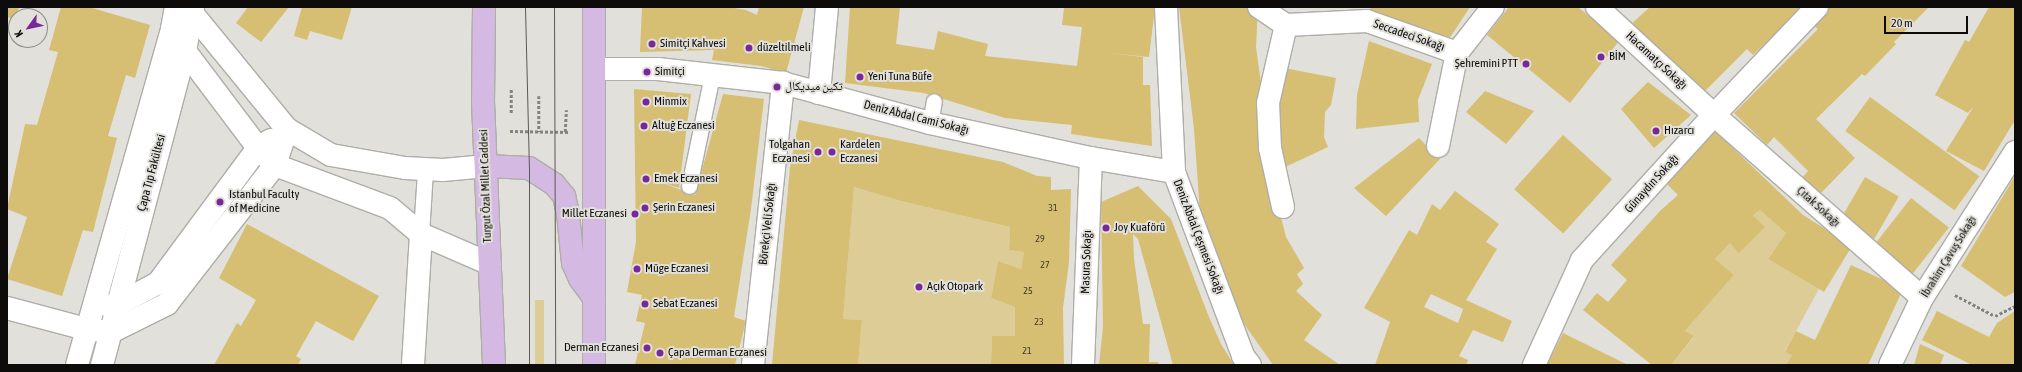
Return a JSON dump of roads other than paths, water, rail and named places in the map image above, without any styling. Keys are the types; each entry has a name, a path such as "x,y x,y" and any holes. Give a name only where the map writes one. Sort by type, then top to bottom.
{"main road":[{"name":"Turgut Özal Millet Caddesi","path":"484,7 484,131 487,166 494,365"},
{"path":"594,7 594,365"},
{"path":"487,166 529,168 554,184 564,196 568,214 573,263 580,279 593,296"}],"street":[{"path":"819,93 828,7"},
{"name":"Deniz Abdal Çeşmesi Sokağı","path":"1166,7 1174,172 1243,356 1250,365"},
{"path":"1259,7 1286,25 1268,103 1270,148 1283,207"},
{"name":"Seccadeci Sokağı","path":"1286,25 1366,21 1457,53 1492,7"},
{"name":"Hacamatçı Sokağı","path":"1597,7 1714,115"},
{"name":"Günaydın Sokağı","path":"1534,365 1582,260 1714,115 1817,7"},
{"path":"77,365 92,307 172,29 187,9 287,129 331,155 425,170 487,166"},
{"name":"Çapa Tıp Fakültesi","path":"102,365 185,51 187,9"},
{"path":"172,29 185,51 258,148 275,165 390,208 421,234 490,264"},
{"path":"1438,146 1457,53"},
{"name":"Deniz Abdal Cami Sokağı","path":"594,69 658,69 783,83 930,123 1091,158 1174,172"},
{"name":"Börekçi Veli Sokağı","path":"754,365 783,83"},
{"name":"Çıtak Sokağı","path":"1714,115 1927,291"},
{"path":"92,307 117,305 158,283 258,148 287,129"},
{"path":"7,308 86,329 111,332 167,304 275,165 287,129"},
{"name":"İbrahim Çavuş Sokağı","path":"1890,365 1927,291 2015,152"},
{"name":"Masura Sokağı","path":"1084,365 1091,158"},
{"path":"413,365 421,234"}],"lane":[{"path":"689,186 712,75"},
{"path":"930,123 934,101"},
{"path":"421,234 425,170"}],"tram line":[{"path":"525,7 529,168 529,365"},
{"path":"554,7 555,365"}],"place":[{"name":"Simitçi Kahvesi","path":"652,44"},
{"name":"düzeltilmeli","path":"749,48"},
{"name":"BİM","path":"1601,57"},
{"name":"Şehremini PTT","path":"1526,64"},
{"name":"Simitçi","path":"647,72"},
{"name":"Yeni Tuna Büfe","path":"860,77"},
{"name":"تكين ميديكال","path":"777,87"},
{"name":"Minmix","path":"646,102"},
{"name":"Altuğ Eczanesi","path":"644,126"},
{"name":"Hızarcı","path":"1656,131"},
{"name":"Tolgahan Eczanesi","path":"818,152"},
{"name":"Kardelen Eczanesi","path":"832,152"},
{"name":"Emek Eczanesi","path":"646,179"},
{"name":"Istanbul Faculty of Medicine","path":"220,202"},
{"name":"Şerin Eczanesi","path":"645,208"},
{"name":"Millet Eczanesi","path":"635,214"},
{"name":"Joy Kuaförü","path":"1106,228"},
{"name":"Müge Eczanesi","path":"637,269"},
{"name":"Açık Otopark","path":"919,287"},
{"name":"Sebat Eczanesi","path":"645,304"},
{"name":"Derman Eczanesi","path":"647,348"},
{"name":"Çapa Derman Eczanesi","path":"660,353"}]}
